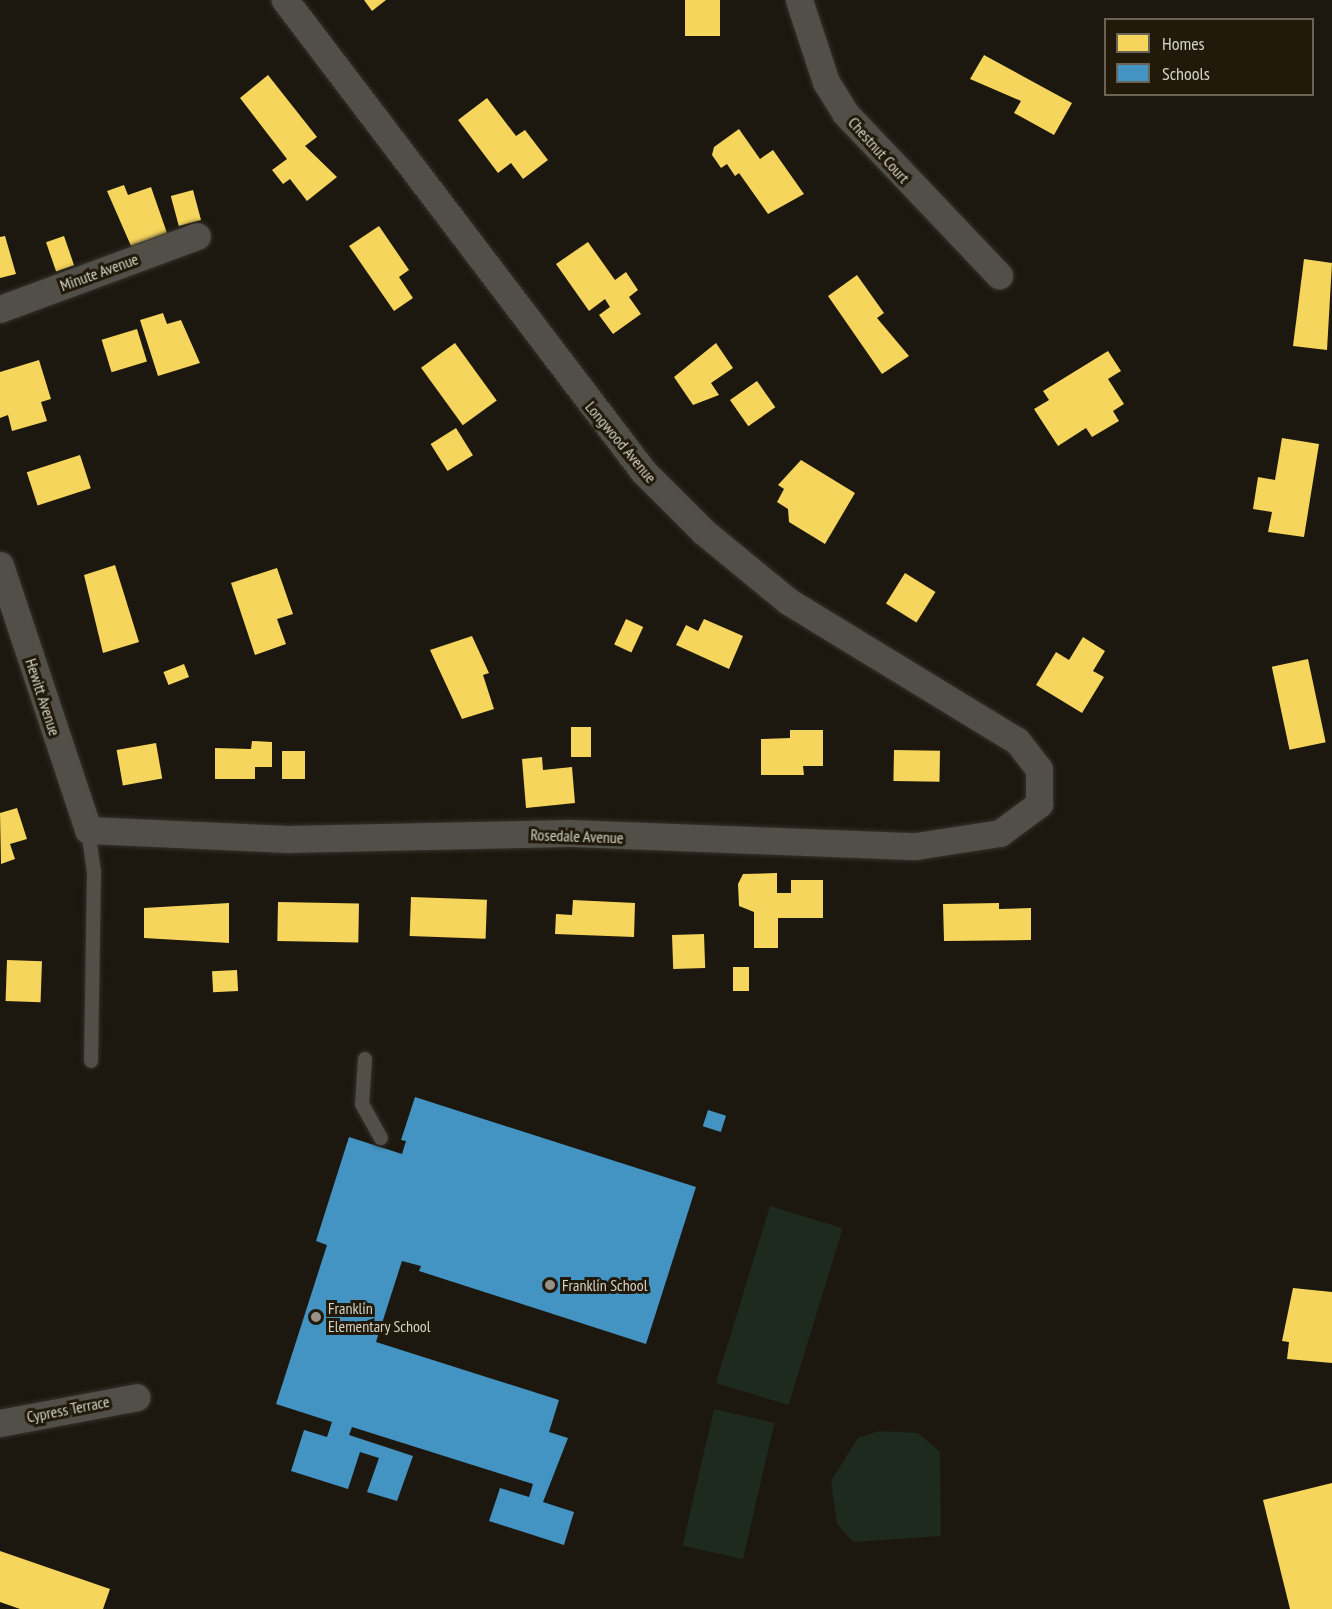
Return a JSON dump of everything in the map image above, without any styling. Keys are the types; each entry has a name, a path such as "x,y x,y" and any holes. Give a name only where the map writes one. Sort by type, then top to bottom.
{"street":[{"name":"Longwood Avenue","path":"285,0 643,471 704,532 788,601 1017,741 1040,769 1041,788"},
{"name":"Chestnut Court","path":"799,0 826,82 845,113 999,275"},
{"name":"Minute Avenue","path":"0,309 197,236"},
{"name":"Hewitt Avenue","path":"0,565 88,830"},
{"name":"Rosedale Avenue","path":"88,830 288,839 570,834 916,846 1000,833 1031,814 1041,788"},
{"name":"Cypress Terrace","path":"0,1423 137,1397"}],"lane":[{"path":"88,830 93,872 91,1061"},
{"path":"365,1059 362,1104 381,1138"}],"green space":[{"path":"770,1206 843,1228 789,1405 716,1383"},
{"path":"714,1409 774,1423 743,1559 683,1545"},
{"path":"879,1431 918,1433 940,1452 941,1536 853,1542 837,1524 831,1481 858,1438"}],"building: Homes":[{"path":"364,0 386,0 372,11"},
{"path":"685,0 720,0 720,36 685,36"},
{"path":"984,55 1072,103 1054,135 1014,113 1021,101 970,79"},
{"path":"268,75 317,137 305,146 337,177 307,201 290,179 283,184 272,170 287,159 240,98"},
{"path":"487,98 516,136 525,130 548,160 523,179 511,163 498,173 458,120"},
{"path":"739,129 760,159 773,150 804,194 768,214 739,173 735,176 727,164 721,168 712,155 714,147"},
{"path":"124,185 128,195 151,187 167,233 131,246 107,191"},
{"path":"193,190 201,220 179,226 171,196"},
{"path":"379,226 409,270 399,277 413,298 394,311 349,246"},
{"path":"5,236 16,274 0,278 0,237"},
{"path":"64,236 74,265 56,271 46,242"},
{"path":"588,242 615,280 626,272 638,290 629,297 641,314 613,334 599,315 610,307 605,299 589,311 556,264"},
{"path":"1304,259 1332,263 1327,350 1293,346"},
{"path":"857,275 884,313 877,318 909,356 882,374 828,296"},
{"path":"163,313 167,324 181,320 200,363 158,376 140,320"},
{"path":"137,329 147,362 112,372 102,340"},
{"path":"455,343 497,400 463,425 421,368"},
{"path":"716,343 733,368 711,383 719,395 693,405 674,377"},
{"path":"1108,351 1121,371 1108,379 1124,404 1113,411 1119,421 1092,437 1086,428 1058,446 1034,409 1049,400 1043,391"},
{"path":"39,360 51,399 41,402 47,421 12,431 8,415 0,418 0,372"},
{"path":"757,381 775,407 748,426 730,400"},
{"path":"456,428 473,455 448,471 431,444"},
{"path":"1282,438 1319,444 1304,537 1268,532 1272,512 1253,509 1258,477 1275,480"},
{"path":"80,455 91,488 38,506 27,472"},
{"path":"801,460 855,493 825,544 789,522 788,509 777,502 784,489 778,485"},
{"path":"115,565 139,642 103,653 84,575"},
{"path":"277,568 293,614 277,619 286,644 255,655 231,583"},
{"path":"905,573 936,592 916,623 886,604"},
{"path":"626,619 643,627 631,652 614,644"},
{"path":"704,619 743,636 729,669 676,645 686,625 698,631"},
{"path":"472,636 489,673 483,675 494,709 462,719 430,650"},
{"path":"1083,637 1105,651 1093,671 1104,677 1082,713 1036,685 1056,652 1069,660"},
{"path":"1308,659 1326,742 1289,750 1272,667"},
{"path":"184,664 189,677 168,685 163,672"},
{"path":"571,727 591,727 591,757 571,757"},
{"path":"790,730 823,730 823,766 803,766 804,775 761,775 761,739 790,738"},
{"path":"252,741 272,742 272,767 255,767 255,779 215,779 215,748 251,749"},
{"path":"156,743 162,778 123,785 117,750"},
{"path":"894,750 940,751 939,782 893,781"},
{"path":"282,751 305,751 305,779 282,779"},
{"path":"542,757 543,770 572,767 575,803 526,808 522,759"},
{"path":"17,808 27,839 10,844 15,859 1,864 0,813"},
{"path":"777,873 777,893 791,893 791,880 823,880 823,918 778,918 778,948 754,948 754,912 739,906 738,884 743,874"},
{"path":"411,897 487,900 486,939 410,936"},
{"path":"573,900 635,903 634,937 555,934 556,914 572,915"},
{"path":"278,902 359,903 358,942 277,941"},
{"path":"229,903 229,943 144,938 144,908"},
{"path":"999,903 999,909 1031,908 1031,940 944,941 943,904"},
{"path":"704,934 705,968 673,969 672,935"},
{"path":"7,960 42,961 41,1002 6,1001"},
{"path":"733,967 749,967 749,991 733,991"},
{"path":"237,970 238,991 213,992 212,971"},
{"path":"1293,1288 1332,1292 1332,1363 1287,1359 1289,1342 1282,1341"},
{"path":"1332,1483 1332,1609 1290,1609 1263,1500"},
{"path":"0,1551 110,1589 103,1609 20,1609 0,1602"}],"building: Schools":[{"name":"Franklin School","path":"415,1097 696,1187 646,1344 419,1271 421,1266 402,1261 376,1342 559,1400 549,1432 568,1438 543,1502 574,1512 564,1545 489,1521 500,1488 529,1497 533,1484 352,1427 349,1435 413,1456 397,1501 367,1492 379,1458 360,1452 348,1489 291,1471 304,1430 327,1437 332,1422 276,1404 327,1245 316,1241 349,1137 402,1154 406,1141 401,1140"},
{"path":"708,1110 726,1116 721,1132 703,1126"}],"place":[{"name":"Franklin School","path":"550,1285"},
{"name":"Franklin Elementary School","path":"316,1317"}]}
